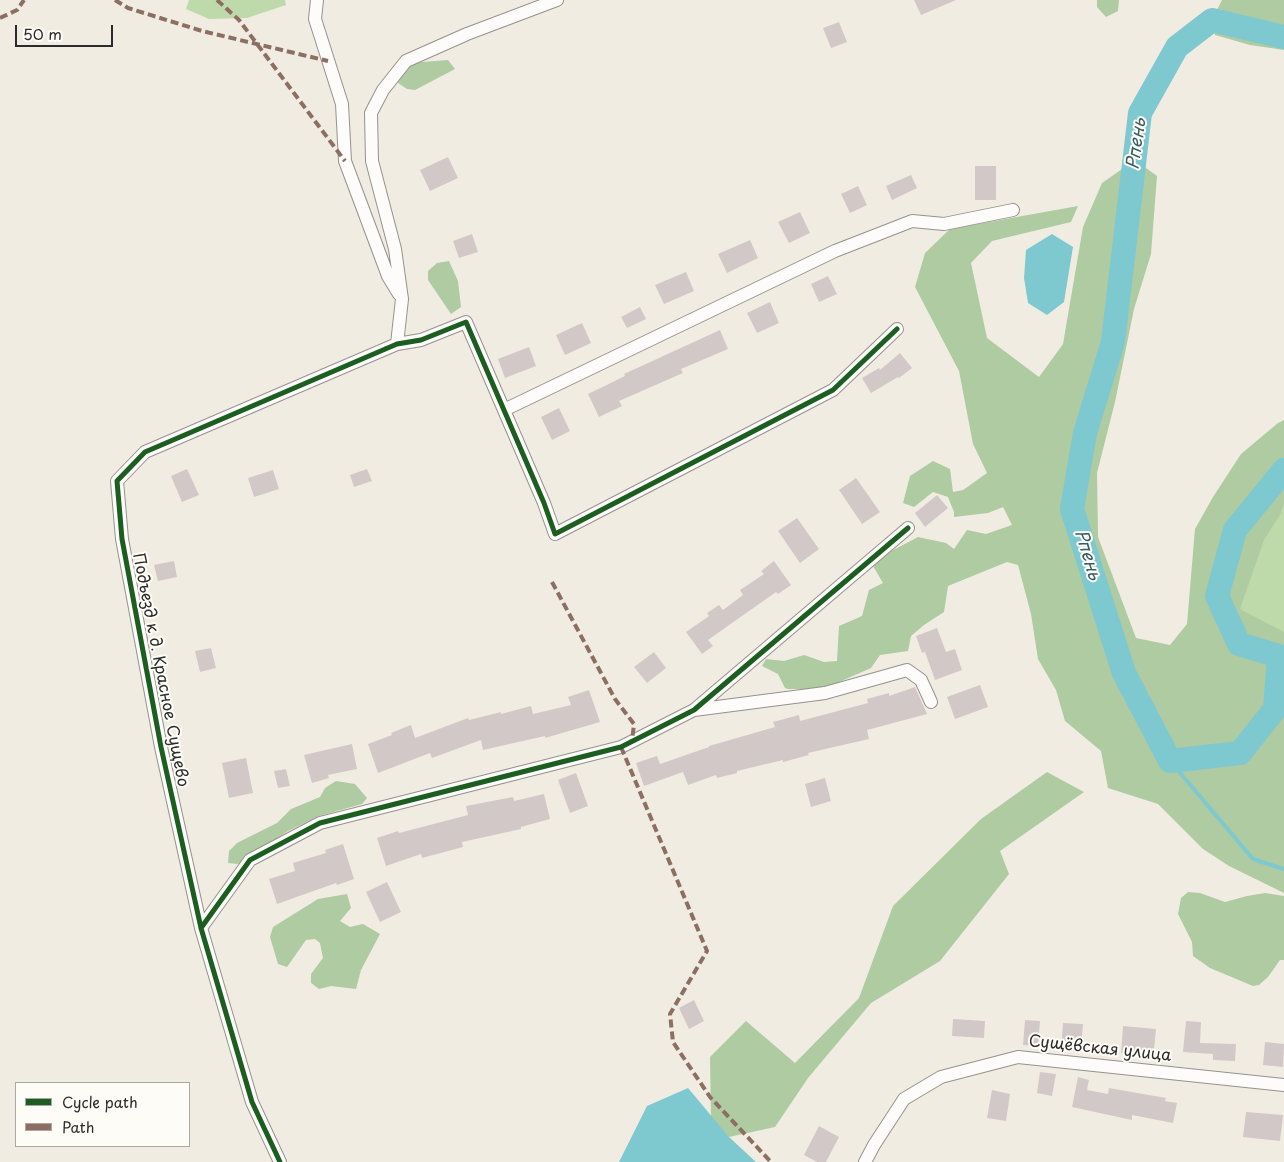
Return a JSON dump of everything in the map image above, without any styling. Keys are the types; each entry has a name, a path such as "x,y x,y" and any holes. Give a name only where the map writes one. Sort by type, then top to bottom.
{"street":[{"path":"317,0 315,19 342,104 345,161 388,276 402,299"},
{"path":"397,344 402,299 395,249 372,161 371,113 383,90 406,61 467,34 557,0"},
{"path":"897,330 833,390 555,534 544,503 504,410 835,251 912,221 944,224 1013,210"},
{"name":"Подъезд к д. Красное Сущево","path":"280,1162 252,1102 201,928 161,747 125,558 117,481 145,452 397,344 421,340 466,322 504,410"},
{"path":"201,928 250,860 320,823 622,747 694,710 908,528"},
{"path":"694,710 825,693 907,670 921,680 931,702"},
{"name":"Сущёвская улица","path":"865,1162 874,1144 904,1099 941,1077 1018,1057 1284,1085"}],"green space":[{"path":"189,0 285,0 286,5 247,18 209,19 186,9"},
{"path":"1097,0 1119,0 1118,11 1106,17 1097,7"},
{"path":"1222,0 1284,0 1284,50 1250,45 1215,35 1212,20"},
{"path":"448,60 455,69 415,90 407,89 395,81 410,63"},
{"path":"1135,160 1157,176 1151,254 1134,309 1115,402 1097,473 1098,537 1136,638 1170,645 1187,624 1195,529 1241,454 1284,420 1284,503 1281,513 1264,540 1240,609 1284,632 1284,893 1229,866 1203,849 1158,804 1108,788 1101,751 1065,721 1056,690 1038,659 1031,614 1018,565 1007,562 948,586 944,612 911,636 908,651 880,655 871,668 830,686 811,689 788,689 785,688 778,674 762,666 766,659 784,661 804,655 824,662 837,661 839,626 862,616 869,590 883,583 873,566 878,558 918,537 946,543 954,549 967,530 986,534 1012,525 1003,507 988,513 954,517 948,497 933,492 914,507 903,503 910,476 933,461 950,469 953,492 963,490 987,473 973,444 959,371 915,287 925,253 950,229 1078,206 1071,222 992,241 971,263 987,338 1039,377 1063,344 1083,227 1102,183"},
{"path":"449,261 458,281 461,307 451,314 428,280 428,271 437,263"},
{"path":"1284,460 1284,820 1192,714"},
{"path":"1047,772 1084,792 1000,851 1009,874 940,961 871,1003 808,1078 775,1127 729,1137 711,1117 710,1057 746,1021 795,1063 859,998 893,906 981,819"},
{"path":"336,781 355,784 367,798 362,804 319,816 288,831 238,864 228,863 229,851 237,843 277,823 291,809 320,797 325,788"},
{"path":"1188,892 1200,893 1225,902 1265,893 1284,896 1284,960 1280,960 1268,977 1259,985 1253,986 1210,968 1193,956 1192,942 1178,914 1181,898"},
{"path":"347,894 351,908 340,921 350,927 363,924 380,934 361,970 356,989 331,986 319,989 311,983 311,974 323,958 320,943 315,939 306,940 287,967 278,964 270,937 273,927 318,899"}],"water":[{"path":"1052,234 1073,247 1064,302 1047,315 1028,303 1024,278 1026,250"},
{"path":"688,1088 729,1137 756,1162 619,1162 647,1106"}],"building":[{"path":"914,0 956,0 921,15"},
{"path":"839,22 847,42 831,48 823,28"},
{"path":"448,157 458,178 430,191 420,170"},
{"path":"975,166 996,166 996,200 975,200"},
{"path":"911,175 917,188 892,200 886,186"},
{"path":"858,186 867,205 850,213 841,194"},
{"path":"800,212 810,233 789,243 778,222"},
{"path":"472,234 478,252 459,258 453,241"},
{"path":"750,240 758,258 727,273 718,254"},
{"path":"686,272 694,291 664,304 655,285"},
{"path":"828,276 837,294 819,302 811,284"},
{"path":"770,302 779,323 757,333 747,313"},
{"path":"640,307 646,319 627,328 621,317"},
{"path":"582,323 591,343 565,355 556,335"},
{"path":"720,330 728,349 681,369 683,373 619,401 622,406 599,417 588,394 625,376 624,374"},
{"path":"529,347 536,366 505,378 498,359"},
{"path":"900,353 912,368 899,378 871,393 862,378 879,368 880,370"},
{"path":"559,408 570,431 552,440 541,417"},
{"path":"187,469 199,495 182,502 171,476"},
{"path":"367,469 372,481 354,487 350,475"},
{"path":"273,470 279,489 254,497 248,478"},
{"path":"856,478 880,512 862,524 839,490"},
{"path":"937,495 948,508 925,527 915,513"},
{"path":"797,518 819,549 800,563 778,531"},
{"path":"174,561 177,577 158,581 154,565"},
{"path":"774,561 791,585 778,594 776,592 708,640 713,646 702,654 686,632 709,616 707,613 719,605 723,610 743,595 740,590 764,574 761,571"},
{"path":"937,628 946,652 955,649 962,670 935,680 925,652 922,653 916,636"},
{"path":"211,648 216,668 200,672 195,651"},
{"path":"654,652 666,668 647,683 634,667"},
{"path":"980,685 988,707 955,719 947,697"},
{"path":"915,687 927,714 867,730 869,739 808,753 809,755 783,762 783,760 737,771 737,773 717,778 716,775 688,785 683,772 644,786 636,763 657,756 660,764 709,746 775,727 773,722 799,715 800,721 868,703 867,699 889,693 889,696"},
{"path":"589,690 600,722 545,738 545,736 483,750 481,740 432,758 430,753 378,773 368,744 411,725 415,738 468,718 469,720 501,712 501,714 531,706 533,714 571,705 568,697"},
{"path":"352,744 357,769 328,775 329,778 312,783 304,755"},
{"path":"246,758 253,793 229,798 222,763"},
{"path":"286,769 290,786 278,788 274,771"},
{"path":"576,773 588,806 570,813 558,780"},
{"path":"825,778 831,801 811,807 805,784"},
{"path":"544,794 550,819 521,827 521,829 462,842 463,847 422,858 421,854 386,866 377,838 398,831 399,833 468,815 466,806 513,797 514,801"},
{"path":"343,844 354,879 337,885 336,883 277,904 269,879 295,871 293,863 326,853 325,850"},
{"path":"387,882 401,912 380,922 366,892"},
{"path":"694,1000 704,1021 689,1029 679,1008"},
{"path":"953,1019 985,1021 984,1038 952,1036"},
{"path":"1025,1020 1040,1021 1038,1046 1023,1045"},
{"path":"1186,1021 1201,1022 1200,1043 1236,1044 1235,1061 1213,1060 1213,1054 1183,1052"},
{"path":"1063,1023 1083,1024 1081,1048 1061,1048"},
{"path":"1123,1026 1156,1029 1154,1050 1148,1049 1147,1054 1121,1053"},
{"path":"1265,1042 1284,1044 1283,1067 1263,1065"},
{"path":"1040,1072 1056,1074 1052,1096 1037,1093"},
{"path":"1078,1077 1089,1080 1087,1090 1108,1094 1109,1088 1166,1098 1165,1101 1177,1103 1173,1123 1132,1115 1132,1120 1072,1107"},
{"path":"992,1090 1010,1094 1006,1121 987,1118"},
{"path":"1246,1112 1283,1115 1280,1141 1243,1137"},
{"path":"819,1126 839,1137 826,1162 817,1162 804,1155"}],"waterway":[{"name":"Рпень","path":"1284,37 1212,20 1177,47 1140,113 1113,342 1085,433 1072,509 1124,673 1170,761 1240,753 1275,709 1279,656 1239,644 1217,596 1235,530 1284,470"},
{"path":"1275,709 1284,706"},
{"path":"1170,761 1253,859 1284,869"}],"marked path":[{"path":"0,18 17,10 24,0"},
{"path":"115,0 128,8 202,31 328,61"},
{"path":"217,0 239,20 345,161"},
{"path":"552,582 615,699 634,724 632,741"},
{"path":"621,747 707,951 670,1014 673,1042 710,1097 771,1162"}],"cycle path":[{"path":"280,1162 252,1102 201,928 161,747 122,539 117,481 145,452 397,344 421,340 466,322 544,503 555,534 833,390 897,329"},
{"path":"201,928 250,860 320,823 621,747 694,710 908,528"}]}
